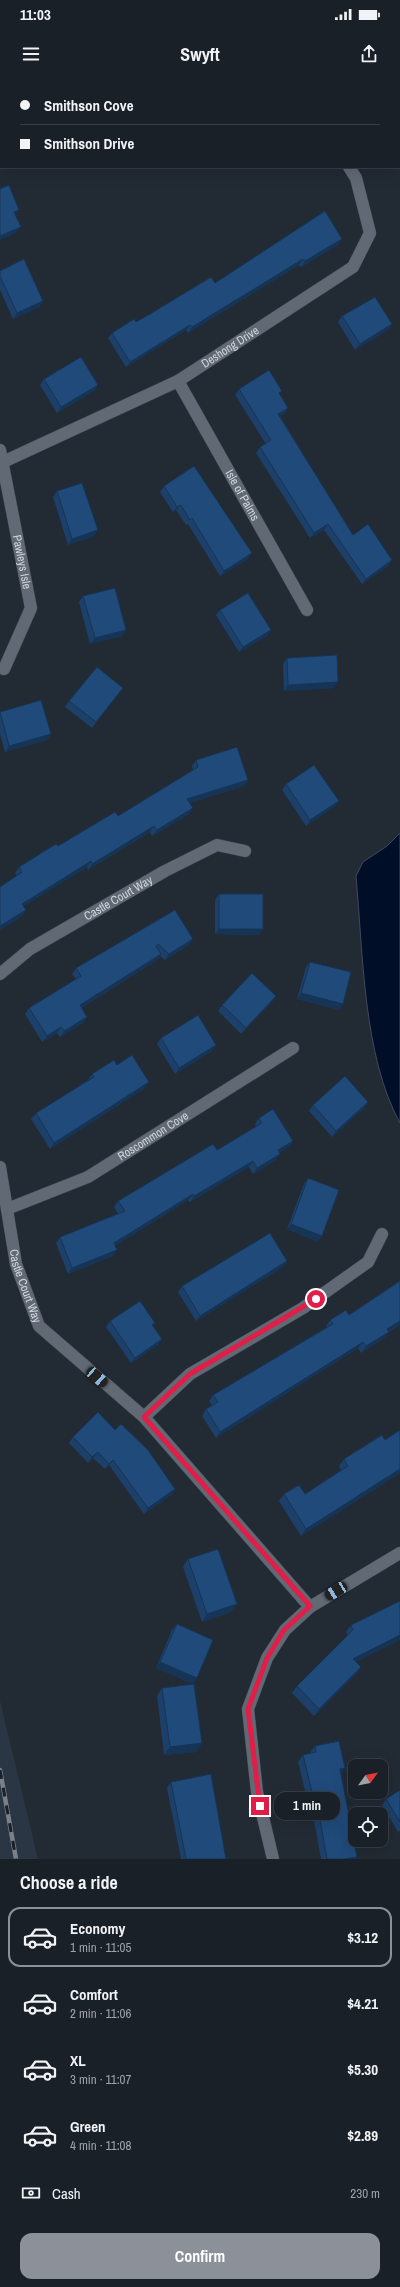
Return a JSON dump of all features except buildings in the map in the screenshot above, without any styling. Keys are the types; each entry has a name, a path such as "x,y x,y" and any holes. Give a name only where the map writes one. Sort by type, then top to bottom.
{"street":[{"name":"Deshong Drive","path":"4,462 178,381 353,267 370,233 356,178 350,168"},
{"name":"Isle of Palms","path":"178,381 307,610"},
{"name":"Pawleys Isle","path":"0,450 4,462 31,608 4,670"},
{"name":"Castle Court Way","path":"0,974 30,949 166,871 217,845 245,851"},
{"name":"Roscommon Cove","path":"6,1209 88,1177 293,1048"},
{"name":"Castle Court Way","path":"0,1167 16,1264 39,1326 144,1417 310,1606"},
{"path":"144,1417 190,1374 303,1308 368,1262 382,1234"},
{"path":"273,1859 257,1792 248,1709 267,1658 284,1630 310,1606 400,1553"}],"shaded area":[{"path":"0,1701 38,1859 0,1859"}],"water":[{"path":"400,833 400,1123 388,1096 378,1067 372,1035 363,970 356,876 363,862 387,846"}],"railway":[{"path":"0,1770 16,1859"}],"route":[{"path":"260,1806 257,1792 248,1709 267,1658 284,1630 310,1606 144,1417 190,1374 316,1299"}]}
